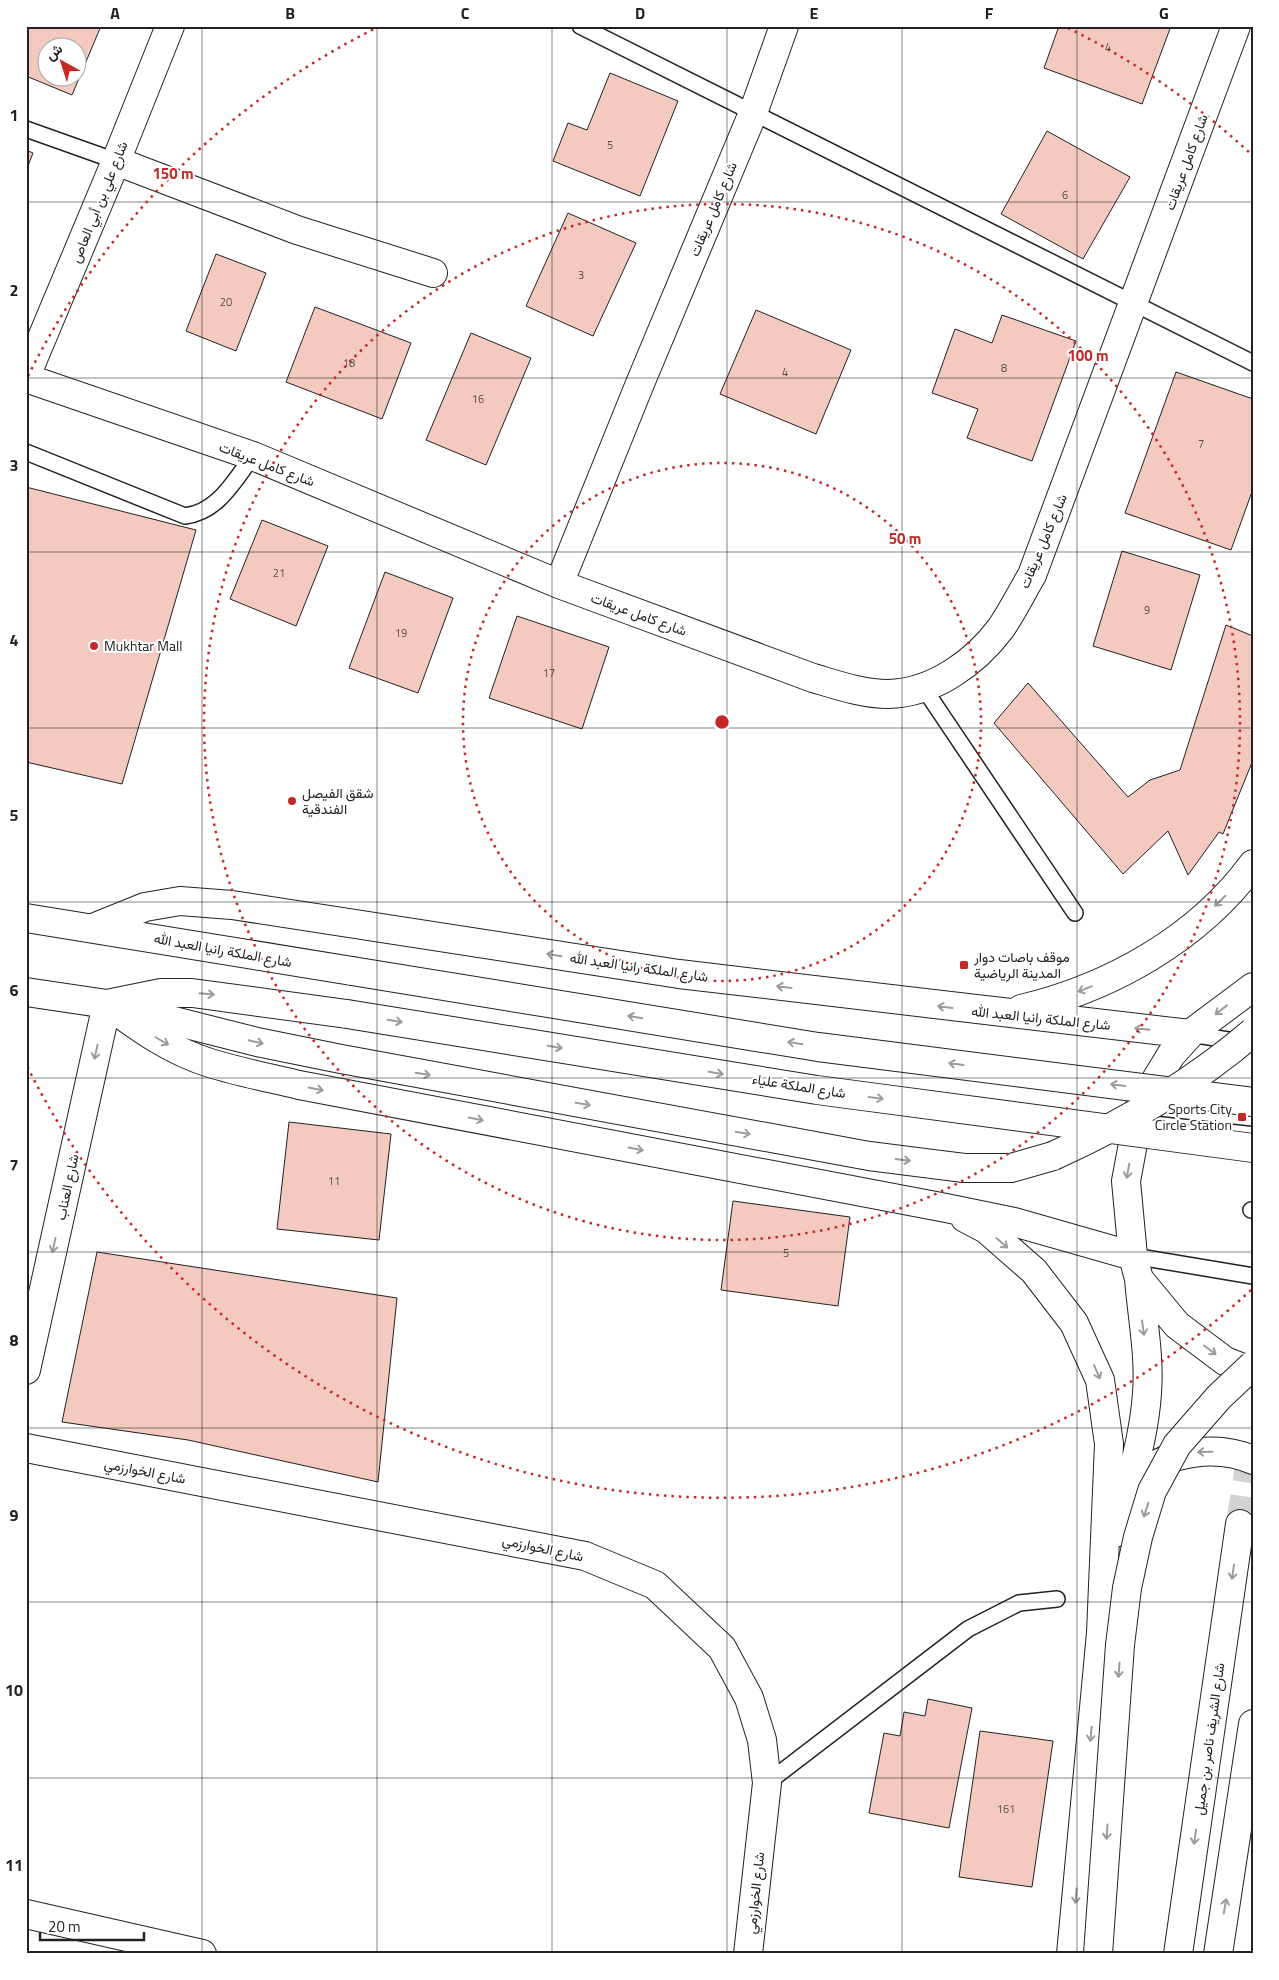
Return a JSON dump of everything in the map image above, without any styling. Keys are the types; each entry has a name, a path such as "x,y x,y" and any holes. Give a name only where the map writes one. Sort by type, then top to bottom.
{"main road":[{"name":"شارع علي بن أبي العاص","path":"26,377 116,162 170,26"},
{"name":"شارع كامل عريقات","path":"560,584 639,386 753,114 784,26"},
{"name":"شارع كامل عريقات","path":"26,377 252,456 560,584 813,678 853,690 889,694 923,687 964,668 1000,628 1032,575 1134,305 1236,26"},
{"path":"116,162 297,230 433,273"},
{"path":"1002,1014 1057,1001 1109,980 1158,952 1203,918 1243,878 1253,864"},
{"name":"شارع الملكة رانيا العبد الله","path":"93,928 145,907 180,902 232,905 679,974 1002,1014 1190,1034"},
{"name":"شارع الملكة رانيا العبد الله","path":"26,918 818,1046 1253,1102"},
{"path":"1100,1634 1127,1490 1142,1430 1147,1393 1146,1350 1126,1180 1140,1106 1171,1056 1190,1034 1252,985"},
{"path":"26,992 107,1004 257,1042 341,1059 869,1156 964,1168 1011,1168 1053,1156 1100,1135 1145,1110 1187,1083 1253,1032"},
{"name":"شارع الملكة علياء","path":"107,1004 161,993 192,993 347,1014 817,1090 1253,1148"},
{"path":"107,1004 143,1030 173,1048 209,1063 299,1085 1014,1222 1136,1268 1177,1325 1225,1361 1253,1372"},
{"name":"شارع العناب","path":"26,1370 107,1004"},
{"path":"946,1208 986,1229 1034,1271 1074,1323 1100,1380 1109,1444 1100,1634 1071,1954"},
{"path":"1098,1954 1120,1645 1127,1588 1138,1537 1152,1491 1177,1445 1219,1397 1253,1365"},
{"name":"شارع الخوارزمي","path":"26,1448 585,1556 655,1585 722,1648 748,1698 762,1740 767,1783 748,1954"},
{"path":"1127,1490 1154,1466 1187,1453 1226,1452 1253,1460"},
{"name":"شارع الشريف ناصر بن جميل","path":"1178,1954 1240,1524"},
{"path":"1218,1954 1253,1724"},
{"path":"26,1914 202,1954"}],"lane":[{"path":"580,26 1253,363"},
{"path":"26,129 116,162"},
{"path":"26,452 185,516 196,514 218,502 252,456"},
{"path":"923,687 1075,914"},
{"path":"1190,1034 1253,1043"},
{"path":"1140,1106 1253,1118"},
{"path":"1136,1268 1253,1276"},
{"path":"767,1783 968,1629 1019,1603 1057,1599"}],"building":[{"path":"26,26 101,26 88,57 88,38 38,38 38,81 26,76"},
{"path":"1059,26 1171,26 1142,104 1044,68"},
{"path":"610,73 678,101 640,196 553,161 568,123 587,130"},
{"path":"55,88 75,88 72,95"},
{"path":"1047,131 1130,177 1083,259 1001,214"},
{"path":"26,150 33,153 26,171"},
{"path":"568,213 636,243 593,336 526,306"},
{"path":"216,254 266,273 236,351 186,331"},
{"path":"315,307 411,343 382,419 286,382"},
{"path":"756,310 851,350 816,434 720,394"},
{"path":"1002,315 1076,341 1032,461 967,438 978,409 932,393 955,329 992,343"},
{"path":"471,333 531,358 486,465 426,440"},
{"path":"1176,372 1253,399 1253,489 1231,550 1125,513"},
{"name":"Mukhtar Mall","path":"26,487 196,530 122,784 26,762"},
{"path":"262,520 328,546 296,626 230,599"},
{"path":"1122,551 1200,575 1171,670 1093,646"},
{"path":"385,572 453,598 418,693 349,668"},
{"path":"517,616 609,647 582,729 489,698"},
{"path":"1226,625 1253,636 1253,760 1223,834 1219,832 1188,875 1168,831 1123,874 994,723 1028,683 1128,797 1150,780 1180,770"},
{"path":"289,1122 391,1134 379,1240 277,1229"},
{"path":"733,1201 850,1217 838,1306 721,1290"},
{"path":"97,1252 397,1298 378,1482 188,1440 62,1422"},
{"path":"928,1699 972,1708 949,1828 869,1813 884,1733 900,1736 904,1712 925,1716"},
{"path":"980,1731 1053,1741 1032,1887 959,1877"}],"tunnel":[{"path":"1240,1524 1253,1441"}],"place":[{"name":"Mukhtar Mall","path":"94,646"},
{"name":"شقق الفيصل الفندقية","path":"292,801"},
{"name":"موقف باصات دوار المدينة الرياضية","path":"964,965"},
{"name":"Sports City Circle Station","path":"1242,1117"}]}
